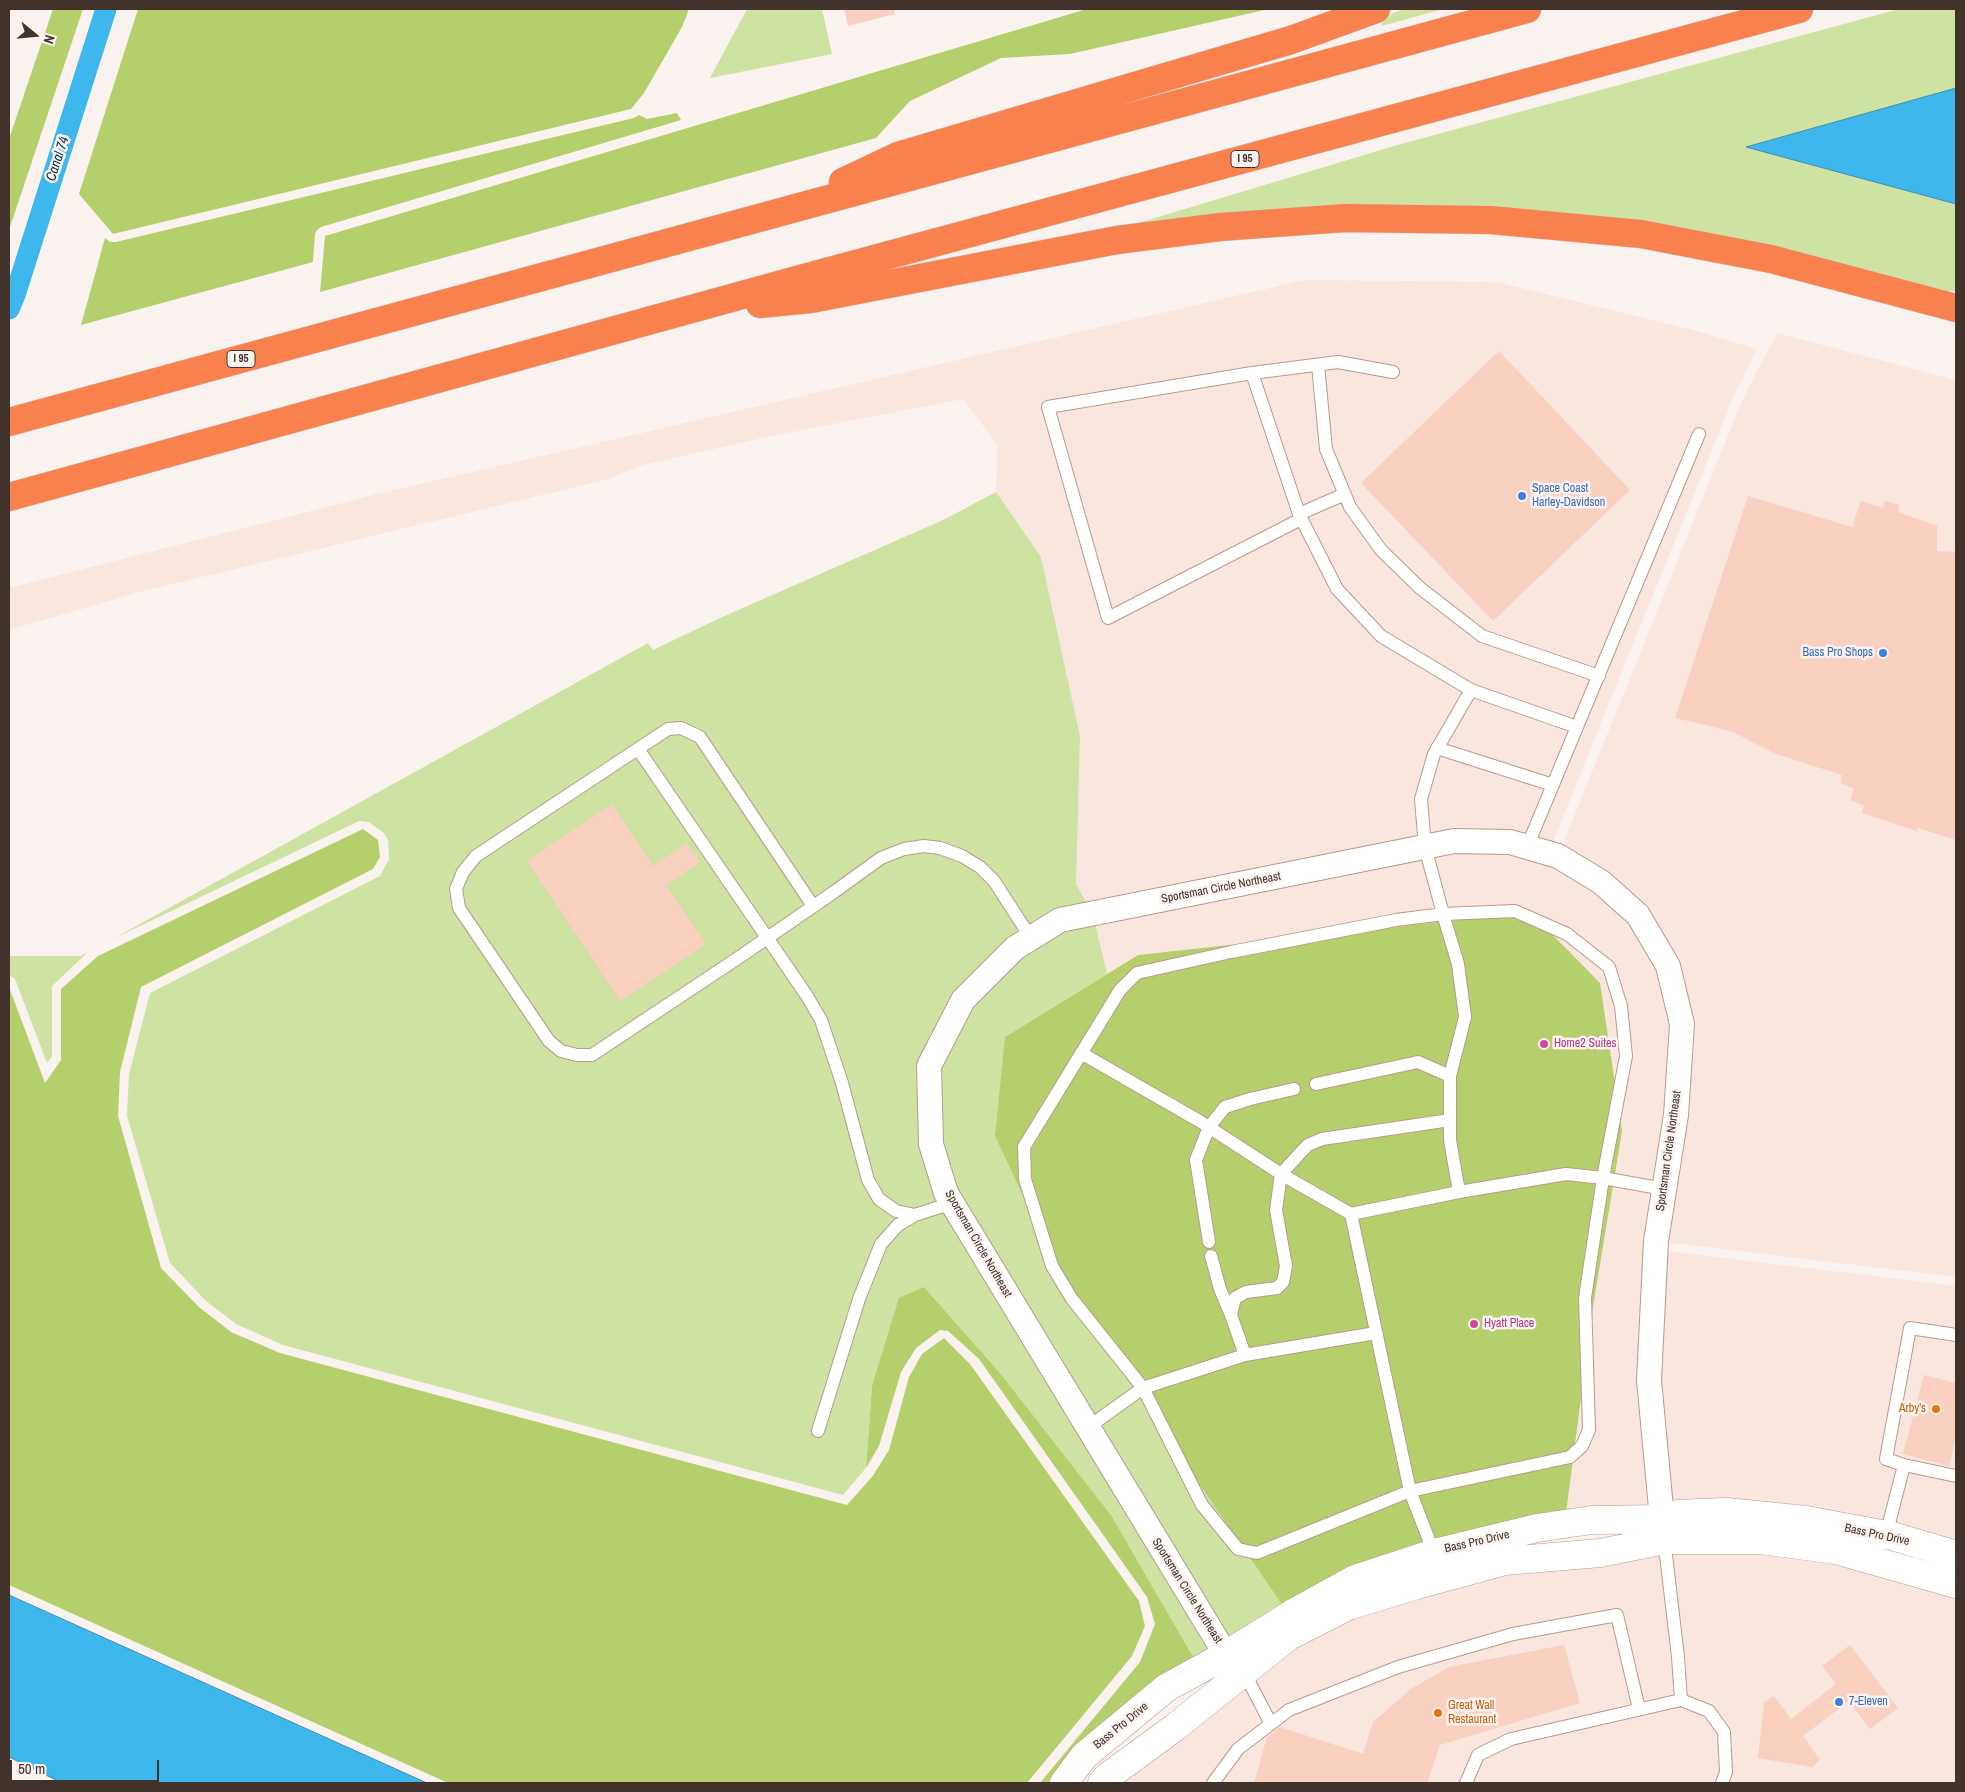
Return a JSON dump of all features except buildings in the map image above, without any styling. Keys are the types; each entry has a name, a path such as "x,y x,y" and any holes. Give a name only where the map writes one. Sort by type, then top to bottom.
{"highway":[{"path":"775,214 898,156 1291,40 1376,9"},
{"name":"I 95","path":"9,422 1526,9"},
{"name":"I 95","path":"9,497 1799,9"},
{"path":"691,310 811,298 1117,240 1220,227 1346,218 1491,220 1640,234 1771,259 1956,308"}],"street":[{"name":"Sportsman Circle Northeast","path":"1235,1664 1087,1428 946,1193 931,1144 929,1066 963,1000 1015,948 1060,920 1454,841 1510,842 1558,856 1601,882 1638,915 1668,966 1682,1024 1676,1115 1656,1241 1649,1380 1663,1530"},
{"name":"Bass Pro Drive","path":"1064,1783 1084,1756 1166,1688 1235,1664 1356,1604 1506,1561 1600,1553 1663,1530 1676,1514 1726,1512 1806,1520 1886,1535 1956,1555"},
{"name":"Bass Pro Drive","path":"1102,1783 1107,1777 1174,1728 1235,1664 1295,1612 1355,1579 1434,1553 1537,1528 1592,1520 1836,1550 1956,1584"}],"lane":[{"path":"1345,494 1108,618 1048,408 1252,372 1338,362 1393,372"},
{"path":"1318,365 1326,449 1350,507 1381,550 1420,588 1482,636 1599,676"},
{"path":"1252,372 1300,516 1337,589 1381,636 1471,690 1577,727"},
{"path":"1527,847 1699,434"},
{"path":"1459,1192 1450,1140 1450,1076 1465,1017 1458,964 1425,847 1420,798 1434,754 1471,690"},
{"path":"813,906 700,736 681,728 668,729 476,856 463,872 456,889 459,908 549,1041 561,1051 577,1055 592,1055 767,938 813,906 882,858 904,849 924,846 940,848 962,856 980,867 994,881 1031,938"},
{"path":"1437,748 1553,785"},
{"path":"638,749 807,996 821,1020 842,1083 868,1180 880,1198 896,1211 914,1215"},
{"path":"1515,911 1567,934 1609,967 1620,1006 1626,1056 1603,1178 1585,1298 1589,1430 1582,1446 1570,1457 1410,1491 1257,1553 1238,1549 1202,1505 1143,1388 1072,1299 1052,1266 1025,1179 1024,1147 1120,990 1137,973 1240,950 1396,920 1443,914 1515,911"},
{"path":"1081,1053 1209,1127 1281,1174 1351,1214 1459,1192 1566,1174 1603,1178 1664,1189"},
{"path":"1316,1084 1418,1062 1450,1076"},
{"path":"1209,1242 1196,1160 1209,1127 1225,1107 1294,1089"},
{"path":"1231,1315 1235,1298 1246,1292 1277,1288 1283,1282 1286,1266 1276,1210 1281,1174 1302,1150 1322,1139 1450,1120"},
{"path":"818,1431 858,1299 881,1244 898,1226 914,1215 952,1203"},
{"path":"1351,1214 1410,1491 1434,1553"},
{"path":"1211,1256 1220,1289 1245,1355"},
{"path":"1956,1335 1910,1328 1886,1459 1904,1465 1956,1476"},
{"path":"1087,1428 1143,1388 1245,1355 1376,1333"},
{"path":"1886,1535 1904,1465"},
{"path":"1663,1530 1678,1657 1681,1700"},
{"path":"1213,1783 1238,1749 1289,1710 1398,1667 1513,1634 1617,1615 1639,1709"},
{"path":"1235,1664 1271,1724"},
{"path":"1466,1783 1478,1754 1511,1739 1681,1700 1709,1711 1724,1732 1726,1772 1722,1783"}],"shaded area":[{"path":"1304,280 1497,282 1697,331 1757,349 1735,393 1552,844 1510,832 1087,904 1076,884 1080,736 1041,557 996,492 997,444 963,399 771,436 639,466 609,479 140,592 9,630 9,588 377,494"},
{"path":"1777,333 1956,380 1956,1277 1656,1241 1682,1024 1638,915 1558,856 1744,396"},
{"path":"1456,852 1509,852 1553,865 1594,890 1629,921 1657,969 1670,1024 1650,1509 1566,1513 1592,1313 1357,931 1138,955 1107,974 1095,923"},
{"path":"1667,1251 1956,1286 1956,1544 1672,1505 1660,1381"},
{"path":"1667,1550 1761,1551 1834,1560 1956,1595 1956,1783 1117,1783 1296,1645 1353,1616 1509,1571"}],"green space":[{"path":"53,9 83,9 9,230 9,139"},
{"path":"138,9 689,9 682,27 644,93 631,109 113,234 79,194"},
{"path":"747,9 822,9 832,54 710,78"},
{"path":"1087,9 1269,9 1070,54 1001,58 910,101 876,138 320,292 325,236"},
{"path":"1404,9 1443,9 1382,26 1381,18"},
{"path":"1899,9 1956,9 1956,88 1747,147 1956,204 1956,291 1921,291 1664,231 1125,227 1394,146"},
{"path":"677,113 681,120 321,227 315,234 313,262 81,325 105,238 110,242 116,242 634,118 639,115 647,119"},
{"path":"996,492 1041,557 1080,736 1076,884 1087,904 1053,911 919,1061 936,1197 1209,1652 1195,1660 1111,1515 1000,1373 924,1287 872,1386 866,1468 843,1495 283,1345 236,1324 206,1301 170,1263 127,1116 129,1074 150,993 380,876 389,859 388,840 384,833 369,822 359,821 111,940 648,643 653,650 720,618 943,520"},
{"path":"363,829 378,840 380,857 373,869 141,987 120,1072 118,1116 161,1268 199,1307 231,1332 280,1353 847,1505 872,1477 889,1450 909,1377 922,1354 944,1338 970,1364 1139,1601 1145,1626 1132,1656 1027,1783 448,1783 9,1585 9,987 45,1083 61,1060 61,989 98,956"},
{"path":"1530,912 1600,983 1622,1131 1592,1313 1566,1513 1283,1606 1071,1298 995,1136 1005,1037 1138,955"},
{"path":"1095,923 1107,974 1005,1037 1071,1298 1283,1606 1227,1641 956,1189 942,1144 941,1069 973,1006 1023,956 1065,930"},
{"path":"88,952 52,986 52,1056 47,1063 15,979 9,975 9,954 10,956 81,956"},
{"path":"924,1287 1000,1373 1111,1515 1195,1660 1075,1749 1049,1783 1040,1783 1140,1662 1155,1624 1147,1597 979,1359 948,1331 940,1330 916,1348 901,1372 879,1446 866,1468 872,1386 899,1298"}],"water":[{"path":"1956,88 1956,204 1746,147"},
{"path":"9,1595 427,1783 62,1783 9,1757"}],"waterway":[{"name":"Canal 74","path":"9,309 106,9"}],"place":[{"name":"Space Coast Harley-Davidson","path":"1522,496"},
{"name":"Bass Pro Shops","path":"1883,653"},
{"name":"Home2 Suites","path":"1544,1044"},
{"name":"Hyatt Place","path":"1474,1324"},
{"name":"Arby's","path":"1936,1409"},
{"name":"7-Eleven","path":"1839,1702"},
{"name":"Great Wall Restaurant","path":"1438,1713"}]}
